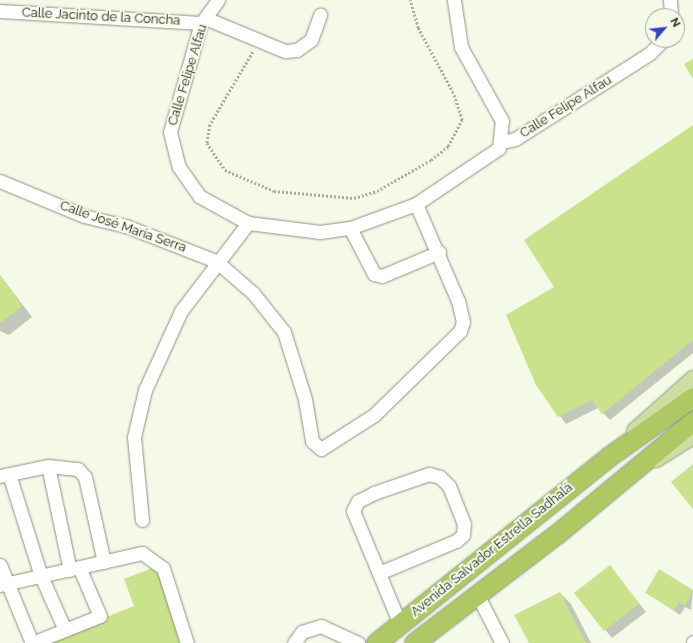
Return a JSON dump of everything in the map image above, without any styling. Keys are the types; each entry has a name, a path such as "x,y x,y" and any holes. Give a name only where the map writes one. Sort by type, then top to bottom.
{"highway":[{"name":"Avenida Salvador Estrella Sadhalá","path":"376,643 608,457 693,397"},
{"name":"Avenida Salvador Estrella Sadhalá","path":"423,640 624,479 693,421"}],"main road":[{"name":"Avenida Salvador Estrella Sadhalá","path":"608,457 693,379"},
{"name":"Avenida Salvador Estrella Sadhalá","path":"624,479 693,436"}],"street":[{"name":"Calle Felipe Alfau","path":"218,0 203,21 170,132 179,167 199,196 248,223 320,232 350,228 416,204 492,154 502,142 515,139 649,54 655,48"},
{"path":"454,0 461,47 498,109 502,142"},
{"name":"Calle Jacinto de la Concha","path":"0,12 203,21"},
{"path":"203,21 285,51 298,50 310,40 320,15"},
{"name":"Calle José María Serra","path":"0,181 84,216 126,226 216,261 253,293 284,332 305,399 312,441 321,449 374,415 460,331 463,322 458,301 439,252"},
{"path":"350,228 374,274 382,276 439,252 416,204"},
{"path":"142,520 134,437 145,390 181,311 216,261 248,223"},
{"path":"0,565 3,585 32,643 100,616 74,568 48,466"},
{"path":"65,630 41,576 5,475 48,466 78,469 85,477 104,562"},
{"path":"379,573 456,541 463,535 464,524 449,486 440,477 429,474 415,478 358,501 353,511 400,624"},
{"path":"3,585 142,553 163,568 187,643"},
{"path":"478,596 502,643"},
{"path":"294,643 302,632 321,626 358,643"}],"path":[{"path":"260,43 210,125 207,143 212,156 225,170 274,192 354,198 377,192 442,150 459,130 462,120 453,93 418,28 410,0"}],"building":[{"path":"693,59 693,79 684,64"},
{"path":"693,125 693,340 602,414 592,400 558,417 536,385 506,315 554,287 524,240"},
{"path":"0,275 22,306 0,323"},
{"path":"693,464 693,509 671,482"},
{"path":"610,565 639,604 604,631 574,593"},
{"path":"155,567 181,643 41,643 134,606 124,579"},
{"path":"659,569 693,590 685,606 679,602 674,610 645,593"},
{"path":"560,592 586,643 529,643 514,615"}]}
